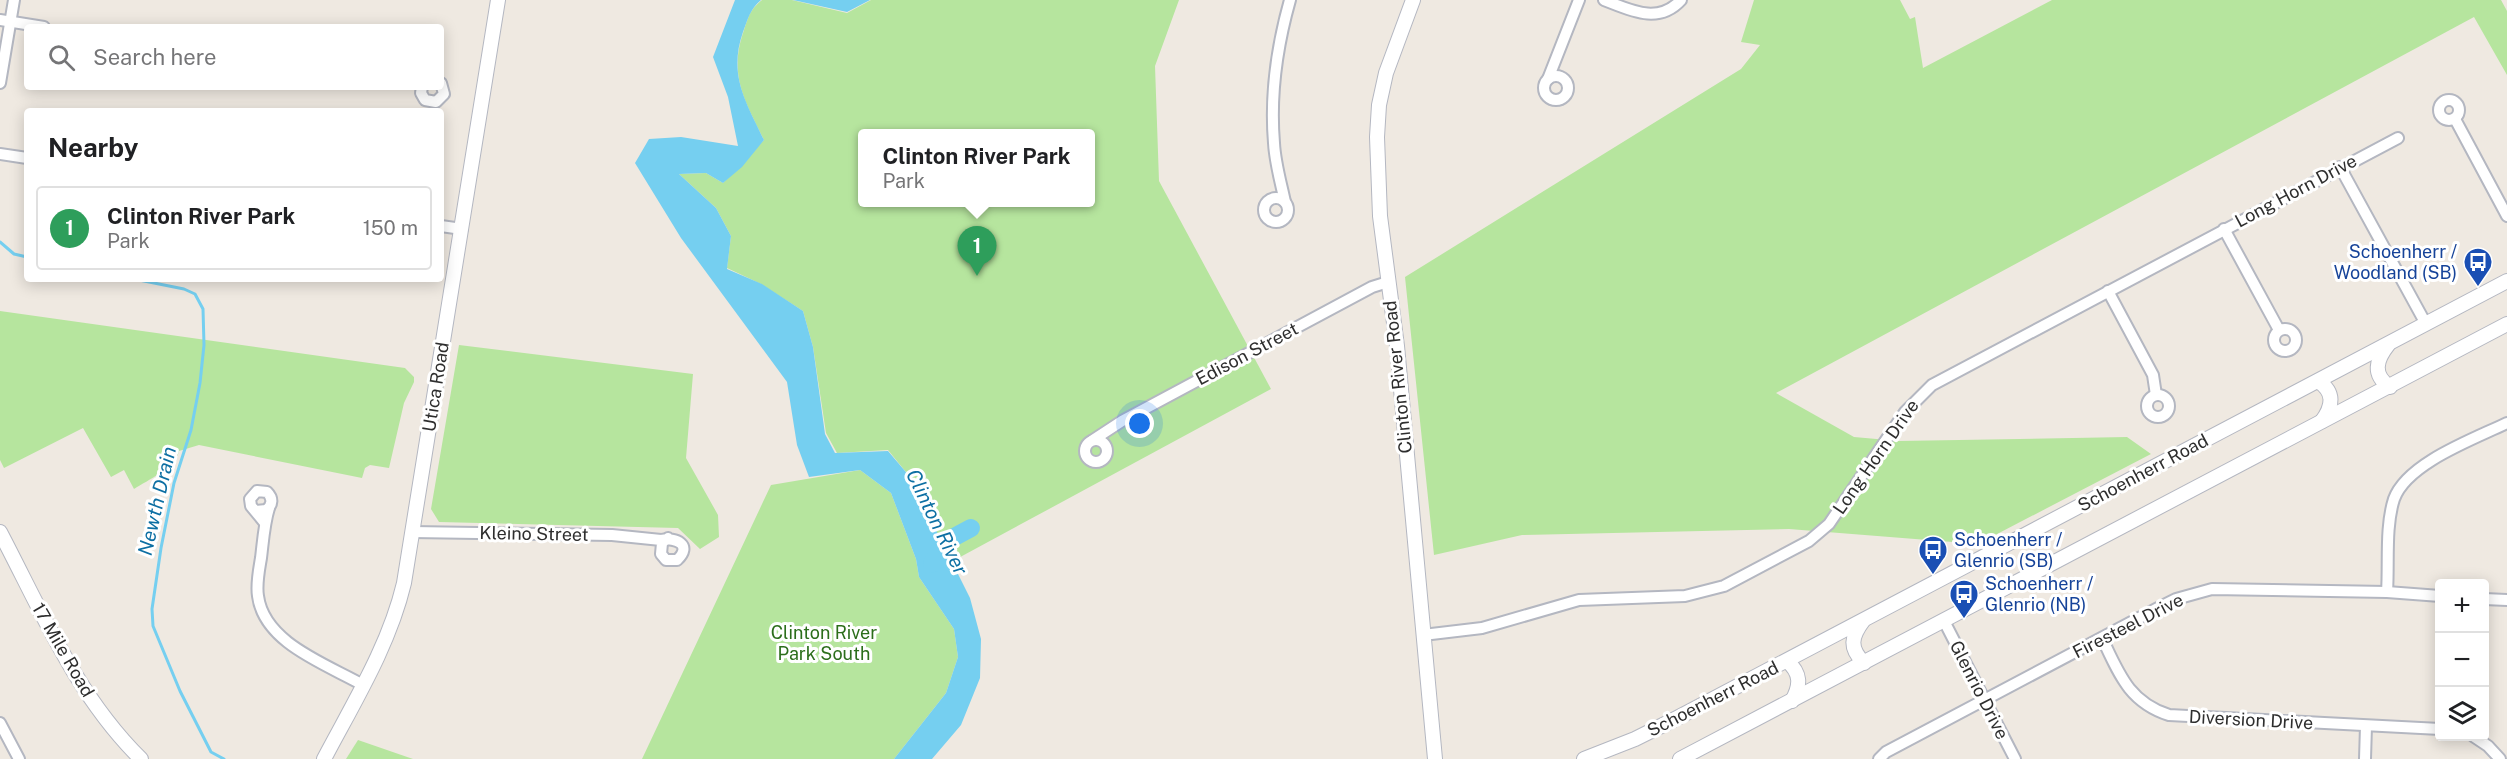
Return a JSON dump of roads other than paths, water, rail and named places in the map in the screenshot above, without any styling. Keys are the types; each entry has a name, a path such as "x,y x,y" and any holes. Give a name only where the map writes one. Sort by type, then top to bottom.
{"main road":[{"name":"Utica Road","path":"324,759 380,652 400,598 498,0"},
{"name":"Clinton River Road","path":"1413,0 1386,74 1377,120 1380,216 1397,346 1435,759"},
{"name":"Schoenherr Road","path":"1584,759 1645,735 2507,281"},
{"name":"Schoenherr Road","path":"1683,758 2507,324"},
{"path":"2389,344 2381,354 2377,367 2380,379 2390,387"},
{"path":"2318,381 2327,389 2332,401 2331,408 2321,422"},
{"name":"17 Mile Road","path":"0,532 4,548 78,680 111,728 141,759"},
{"path":"1863,621 1855,631 1852,644 1857,656 1864,663"},
{"path":"1787,661 1797,672 1799,678 1799,685 1792,701"}],"street":[{"path":"0,83 5,20 14,0"},
{"path":"1281,183 1264,210 1266,217 1272,221 1280,221 1286,217 1288,209 1274,144 1274,104 1279,44 1290,0"},
{"path":"1554,66 1567,85 1567,93 1562,98 1554,100 1544,90 1579,0"},
{"path":"1604,0 1646,15 1666,10 1681,0"},
{"path":"5,20 27,24"},
{"path":"1548,79 1556,76 1563,79"},
{"path":"422,92 432,103 440,101 444,90"},
{"path":"2455,119 2507,216"},
{"name":"Long Horn Drive","path":"1423,635 1482,628 1579,600 1691,595 1724,586 1819,533 1838,512 1905,412 1932,385 2398,138"},
{"path":"0,154 24,158"},
{"path":"2340,167 2426,324"},
{"path":"1270,200 1278,198 1285,202"},
{"path":"444,226 462,229"},
{"path":"2224,229 2279,330"},
{"name":"Edison Street","path":"1093,440 1122,421 1372,287 1388,282"},
{"path":"2108,291 2153,375 2156,395"},
{"path":"2387,592 2390,528 2394,500 2403,483 2426,464 2507,423"},
{"path":"1106,447 1101,441 1093,440 1087,444 1084,451 1086,458 1092,462 1103,460 1107,454 1107,431"},
{"path":"265,523 251,506 250,499 254,493 261,490 270,495 272,502 265,523 258,594 265,618 274,632 293,646 363,685"},
{"path":"256,511 263,512 269,508"},
{"name":"Kleino Street","path":"412,532 668,538"},
{"path":"654,539 660,550 666,560 673,561 680,558 683,551 681,543 668,538 662,543 660,550"},
{"name":"Firesteel Drive","path":"1879,759 1886,752 2176,599 2212,589 2387,592 2435,596"},
{"path":"2489,599 2507,600"},
{"name":"Glenrio Drive","path":"1944,621 2015,759"},
{"name":"Diversion Drive","path":"2102,638 2129,690 2140,702 2153,710 2188,717 2435,729"},
{"path":"0,723 19,759"},
{"path":"2365,759 2366,726"},
{"path":"2480,741 2500,759"}],"water":[{"path":"735,0 761,0 754,7 748,19 737,62 745,100 764,140 742,167 723,183 706,173 679,174 716,208 731,236 727,269 762,284 803,311 813,347 825,434 835,453 888,451 933,504 933,524 970,598 981,639 980,678 961,725 932,759 894,759 946,693 958,657 954,629 919,577 916,559 891,493 860,470 809,477 797,445 787,382 681,238 635,163 649,139 681,137 738,146 728,97 713,57"},
{"path":"793,0 870,0 847,12"}],"waterway":[{"name":"Newth Drain","path":"0,242 14,254 24,256"},
{"name":"Newth Drain","path":"149,282 184,289 195,294 203,309 204,345 191,430 174,483 161,548 152,609 153,626 180,691 211,752 224,759"},
{"name":"Clinton River","path":"932,564 943,543 971,528"}],"place":[{"name":"Clinton River Park","path":"977,276"},
{"name":"Schoenherr / Woodland (SB)","path":"2478,288"},
{"name":"Schoenherr / Glenrio (SB)","path":"1933,576"},
{"name":"Schoenherr / Glenrio (NB)","path":"1964,620"}],"park label":[{"name":"Clinton River Park South","path":"824,643"}]}
